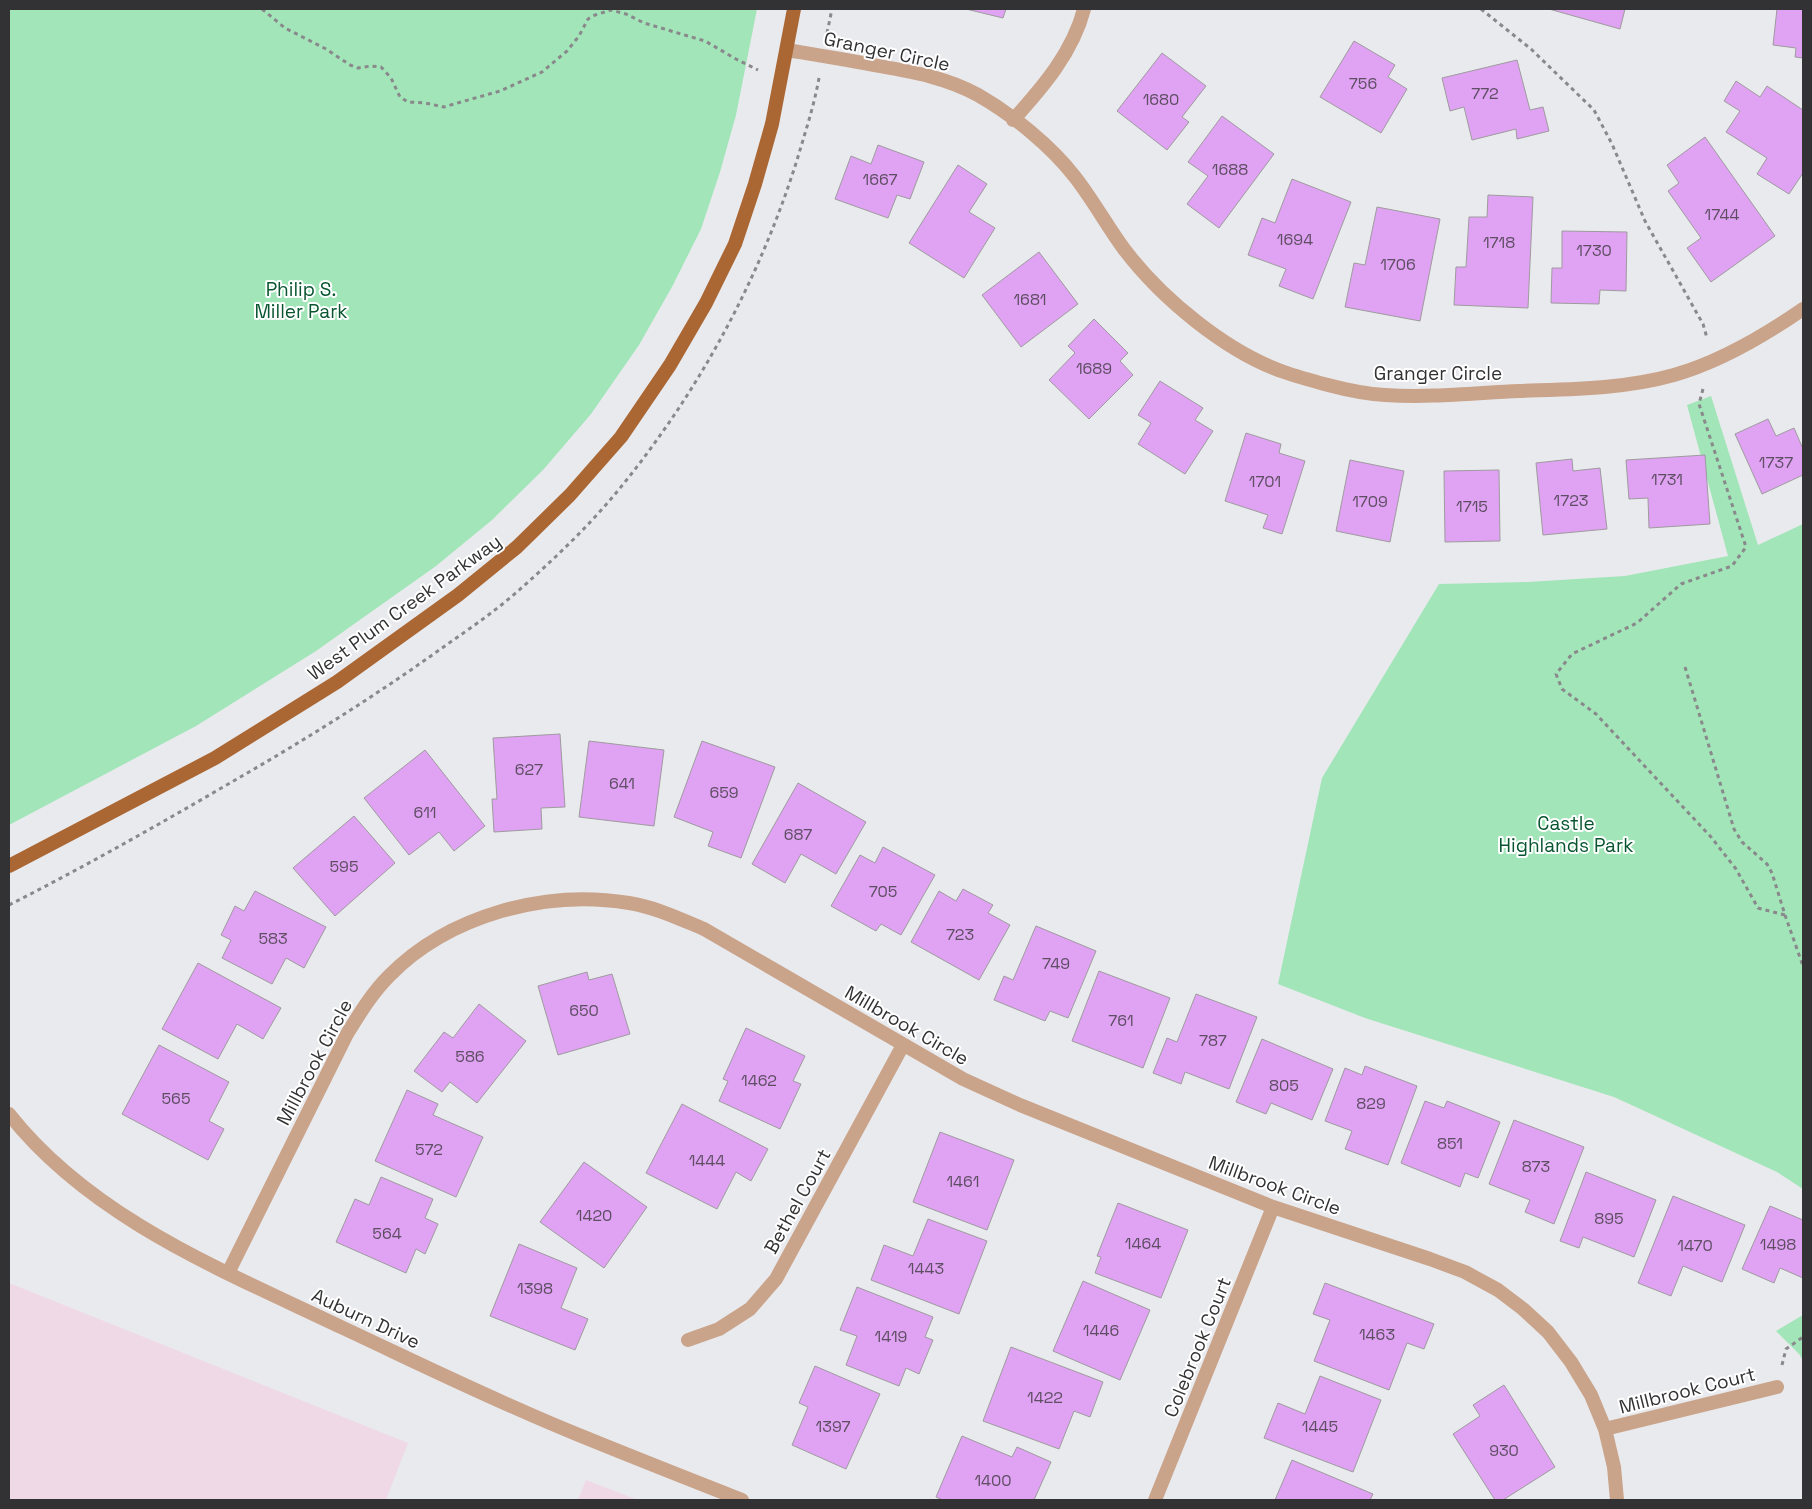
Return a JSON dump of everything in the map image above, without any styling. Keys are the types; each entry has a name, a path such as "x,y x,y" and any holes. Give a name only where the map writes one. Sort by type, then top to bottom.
{"main road":[{"name":"West Plum Creek Parkway","path":"9,866 215,758 337,682 458,595 517,547 570,495 621,437 670,365 706,303 735,244 756,184 772,124 794,9"}],"street":[{"path":"1014,120 1063,58 1084,9"},
{"name":"Granger Circle","path":"787,50 924,74 951,82 979,96 1014,120 1054,154 1075,178 1124,248 1155,285 1206,329 1231,345 1283,372 1346,390 1383,395 1416,396 1598,388 1642,382 1674,375 1712,361 1777,327 1803,309"},
{"name":"Millbrook Circle","path":"228,1273 347,1034 369,998 390,975 414,955 443,935 480,919 520,907 556,900 595,899 630,903 668,913 704,929 963,1079 1020,1105 1273,1207 1465,1272 1498,1290 1523,1309 1548,1332 1571,1362 1592,1395 1605,1429 1614,1467 1617,1500"},
{"name":"Bethel Court","path":"688,1340 719,1329 750,1309 776,1278 903,1045"},
{"name":"Auburn Drive","path":"9,1114 33,1142 74,1179 119,1212 172,1244 228,1273 573,1433 742,1500"},
{"name":"Colebrook Court","path":"1155,1500 1273,1207"},
{"name":"Millbrook Court","path":"1605,1429 1777,1388"}],"path":[{"path":"262,9 285,28 334,54 350,65 358,68 381,67 391,78 400,97 408,102 444,107 500,92 542,72 567,51 579,36 588,20 595,14 611,10 626,14 644,23 705,41 758,70 787,50"},
{"path":"1481,9 1531,49 1594,110 1612,144 1644,221 1703,324 1712,361 1699,404 1746,547 1732,566 1681,584 1637,623 1572,654 1556,674 1562,689 1596,714 1711,837 1736,869 1758,908 1785,915"},
{"path":"1685,667 1734,829 1742,842 1767,864 1772,873 1803,966"},
{"path":"1777,1388 1786,1349 1803,1337"}],"shaded area":[{"path":"9,1283 408,1443 386,1500 9,1500"},
{"path":"586,1480 638,1500 578,1500"}],"green space":[{"name":"Philip S. Miller Park","path":"9,9 757,9 736,115 701,229 673,285 639,345 591,414 543,470 492,520 436,566 316,651 196,726 9,825"},
{"name":"Castle Highlands Park","path":"1711,396 1758,545 1803,524 1803,1189 1777,1172 1614,1097 1365,1018 1278,984 1322,778 1439,584 1528,582 1625,576 1728,556 1687,405"},
{"path":"1803,1315 1803,1361 1800,1355 1776,1331"}],"building":[{"path":"966,9 1006,9 1003,18"},
{"path":"1549,9 1625,9 1620,29"},
{"path":"1777,9 1803,9 1803,58 1795,57 1796,48 1773,45"},
{"path":"1354,41 1395,65 1388,77 1407,89 1381,133 1320,97"},
{"path":"1162,53 1206,86 1182,117 1189,122 1167,150 1117,111"},
{"path":"1517,60 1530,110 1543,107 1549,131 1517,139 1516,129 1472,140 1464,107 1450,111 1442,78"},
{"path":"1736,81 1760,97 1767,86 1803,110 1803,173 1789,194 1757,174 1767,158 1726,132 1740,111 1724,101"},
{"path":"1222,116 1274,154 1219,228 1187,204 1208,176 1188,162"},
{"path":"1705,137 1775,236 1711,282 1687,248 1701,238 1668,191 1679,183 1667,165"},
{"path":"878,145 924,162 910,199 897,195 888,218 835,199 851,156 871,164"},
{"path":"958,165 987,184 969,212 995,228 964,278 909,243"},
{"path":"1292,179 1351,202 1313,299 1279,286 1286,269 1248,255 1262,218 1275,223"},
{"path":"1488,195 1533,197 1528,308 1454,305 1456,267 1466,267 1469,217 1487,217"},
{"path":"1377,207 1440,219 1420,321 1345,307 1354,263 1365,265"},
{"path":"1562,231 1627,232 1626,291 1600,290 1599,304 1551,303 1552,268 1562,268"},
{"path":"1039,252 1078,304 1021,347 982,295"},
{"path":"1094,319 1128,353 1120,361 1133,375 1089,419 1049,380 1075,353 1068,346"},
{"path":"1160,381 1203,408 1195,420 1213,431 1185,474 1138,444 1151,423 1138,415"},
{"path":"1768,419 1776,436 1794,428 1803,449 1803,475 1762,494 1735,434"},
{"path":"1246,433 1281,444 1279,453 1305,461 1282,534 1263,528 1268,515 1225,501"},
{"path":"1705,455 1710,524 1649,528 1648,498 1629,499 1626,460"},
{"path":"1572,459 1573,471 1600,468 1607,529 1543,535 1536,463"},
{"path":"1350,460 1404,471 1390,542 1336,531"},
{"path":"1499,470 1500,541 1445,542 1444,471"},
{"path":"560,734 565,807 541,808 542,829 494,832 492,799 497,799 493,738"},
{"path":"589,741 664,750 654,826 579,817"},
{"path":"702,741 775,767 741,858 708,846 713,832 674,817"},
{"path":"425,750 485,826 454,851 439,832 409,855 364,798"},
{"path":"798,783 866,822 836,874 801,854 785,883 752,864"},
{"path":"354,816 395,863 335,916 293,868"},
{"path":"883,847 935,875 901,935 881,924 876,931 831,906 860,855 875,863"},
{"path":"963,889 993,905 988,913 1010,925 979,980 911,942 939,891 956,901"},
{"path":"255,891 326,927 304,968 286,958 272,984 222,958 231,940 221,935 235,906 244,911"},
{"path":"1036,926 1096,951 1068,1018 1050,1011 1045,1021 994,1000 1004,976 1013,980"},
{"path":"198,963 281,1008 263,1039 237,1024 218,1059 162,1029"},
{"path":"1099,971 1170,998 1143,1068 1072,1041"},
{"path":"587,972 589,980 612,974 630,1034 558,1055 538,986"},
{"path":"1196,994 1257,1017 1229,1089 1185,1072 1181,1084 1153,1073 1167,1038 1177,1042"},
{"path":"479,1004 526,1041 477,1103 450,1082 442,1092 414,1071 444,1032 453,1038"},
{"path":"746,1028 805,1056 793,1081 801,1084 780,1129 719,1101 728,1081 723,1079"},
{"path":"1262,1039 1333,1069 1312,1120 1271,1103 1266,1114 1236,1102"},
{"path":"159,1045 229,1082 209,1121 224,1129 208,1160 122,1114"},
{"path":"1365,1066 1417,1086 1388,1165 1345,1149 1352,1131 1325,1121 1345,1068 1362,1075"},
{"path":"407,1090 438,1104 433,1115 483,1137 456,1197 375,1161"},
{"path":"1425,1101 1444,1108 1447,1101 1500,1122 1478,1178 1465,1173 1460,1187 1401,1163"},
{"path":"682,1104 768,1149 751,1181 736,1172 717,1209 646,1173"},
{"path":"1514,1120 1584,1147 1554,1224 1525,1212 1530,1200 1489,1184"},
{"path":"940,1132 1014,1160 987,1230 913,1202"},
{"path":"584,1162 647,1207 604,1268 540,1222"},
{"path":"1586,1172 1656,1200 1634,1257 1583,1237 1579,1248 1560,1241"},
{"path":"381,1177 433,1199 425,1218 438,1224 425,1254 416,1249 406,1273 336,1242 355,1199 369,1205"},
{"path":"1673,1196 1745,1225 1722,1282 1683,1266 1671,1296 1638,1283"},
{"path":"1118,1203 1188,1230 1161,1298 1095,1273 1101,1257 1097,1256"},
{"path":"1770,1206 1803,1220 1803,1278 1780,1268 1774,1283 1742,1269"},
{"path":"928,1219 987,1241 959,1314 871,1280 884,1245 913,1256"},
{"path":"519,1244 577,1268 561,1308 588,1319 575,1350 490,1316"},
{"path":"1083,1281 1150,1310 1120,1380 1053,1351"},
{"path":"1325,1283 1434,1324 1424,1349 1407,1343 1389,1390 1314,1361 1330,1320 1313,1314"},
{"path":"857,1287 933,1317 925,1337 933,1340 919,1374 906,1368 899,1386 846,1365 857,1336 840,1330"},
{"path":"1011,1347 1103,1382 1090,1417 1074,1411 1059,1449 983,1421"},
{"path":"815,1366 880,1394 846,1469 792,1445 808,1407 799,1403"},
{"path":"1320,1376 1381,1400 1353,1472 1264,1438 1278,1403 1305,1414"},
{"path":"1504,1385 1555,1467 1503,1500 1495,1500 1453,1434 1480,1416 1473,1405"},
{"path":"962,1436 1012,1457 1017,1447 1051,1462 1034,1500 943,1500 936,1497"},
{"path":"1292,1460 1373,1494 1370,1500 1275,1500"}]}
